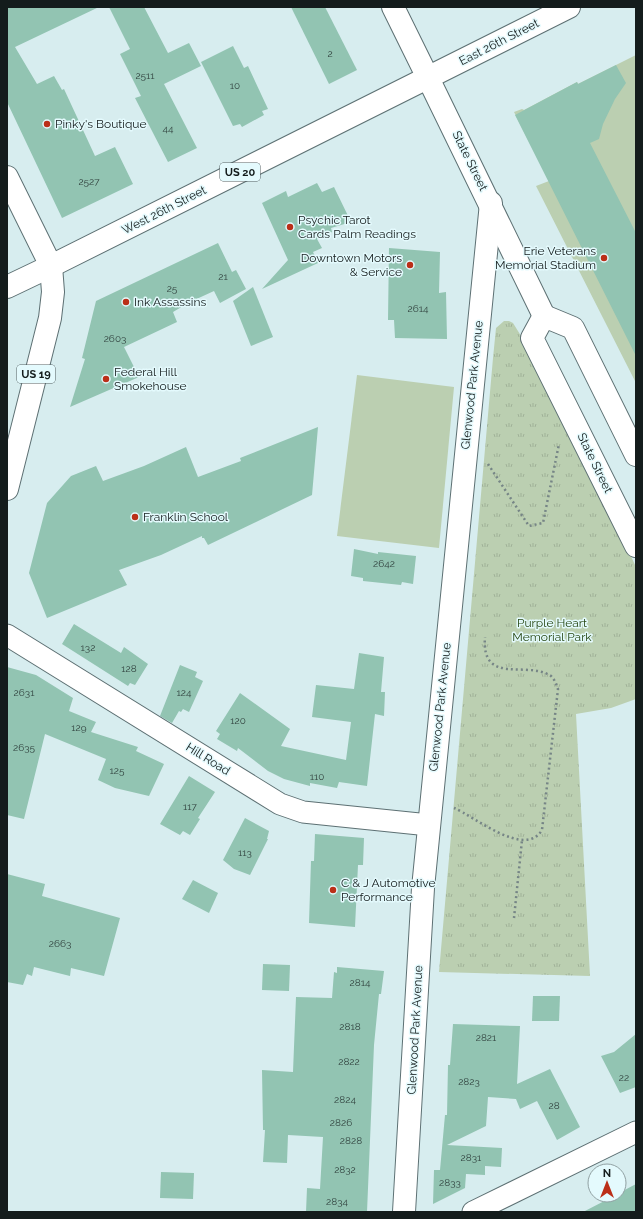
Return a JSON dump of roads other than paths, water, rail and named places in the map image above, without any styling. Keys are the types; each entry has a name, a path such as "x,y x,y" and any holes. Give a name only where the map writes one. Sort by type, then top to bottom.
{"main road":[{"name":"State Street","path":"393,7 491,204 544,316 532,338 636,546"},
{"name":"East 26th Street","path":"428,78 569,7"},
{"name":"West 26th Street","path":"7,287 428,78"},
{"path":"7,177 51,266"},
{"name":"Glenwood Park Avenue","path":"404,1212 420,928 491,204"},
{"name":"US 19","path":"7,489 50,318 53,292 51,266"},
{"path":"544,316 573,328 636,455"}],"street":[{"name":"Hill Road","path":"7,635 280,804 297,811 429,825"},
{"path":"473,1212 636,1132"}],"place":[{"name":"Pinky's Boutique","path":"47,124"},
{"name":"Psychic Tarot Cards Palm Readings","path":"290,227"},
{"name":"Erie Veterans Memorial Stadium","path":"604,258"},
{"name":"Downtown Motors & Service","path":"410,265"},
{"name":"Ink Assassins","path":"126,302"},
{"name":"Federal Hill Smokehouse","path":"106,379"},
{"name":"Franklin School","path":"135,517"},
{"name":"C & J Automotive Performance","path":"333,890"}],"park label":[{"name":"Purple Heart Memorial Park","path":"552,630"}]}
